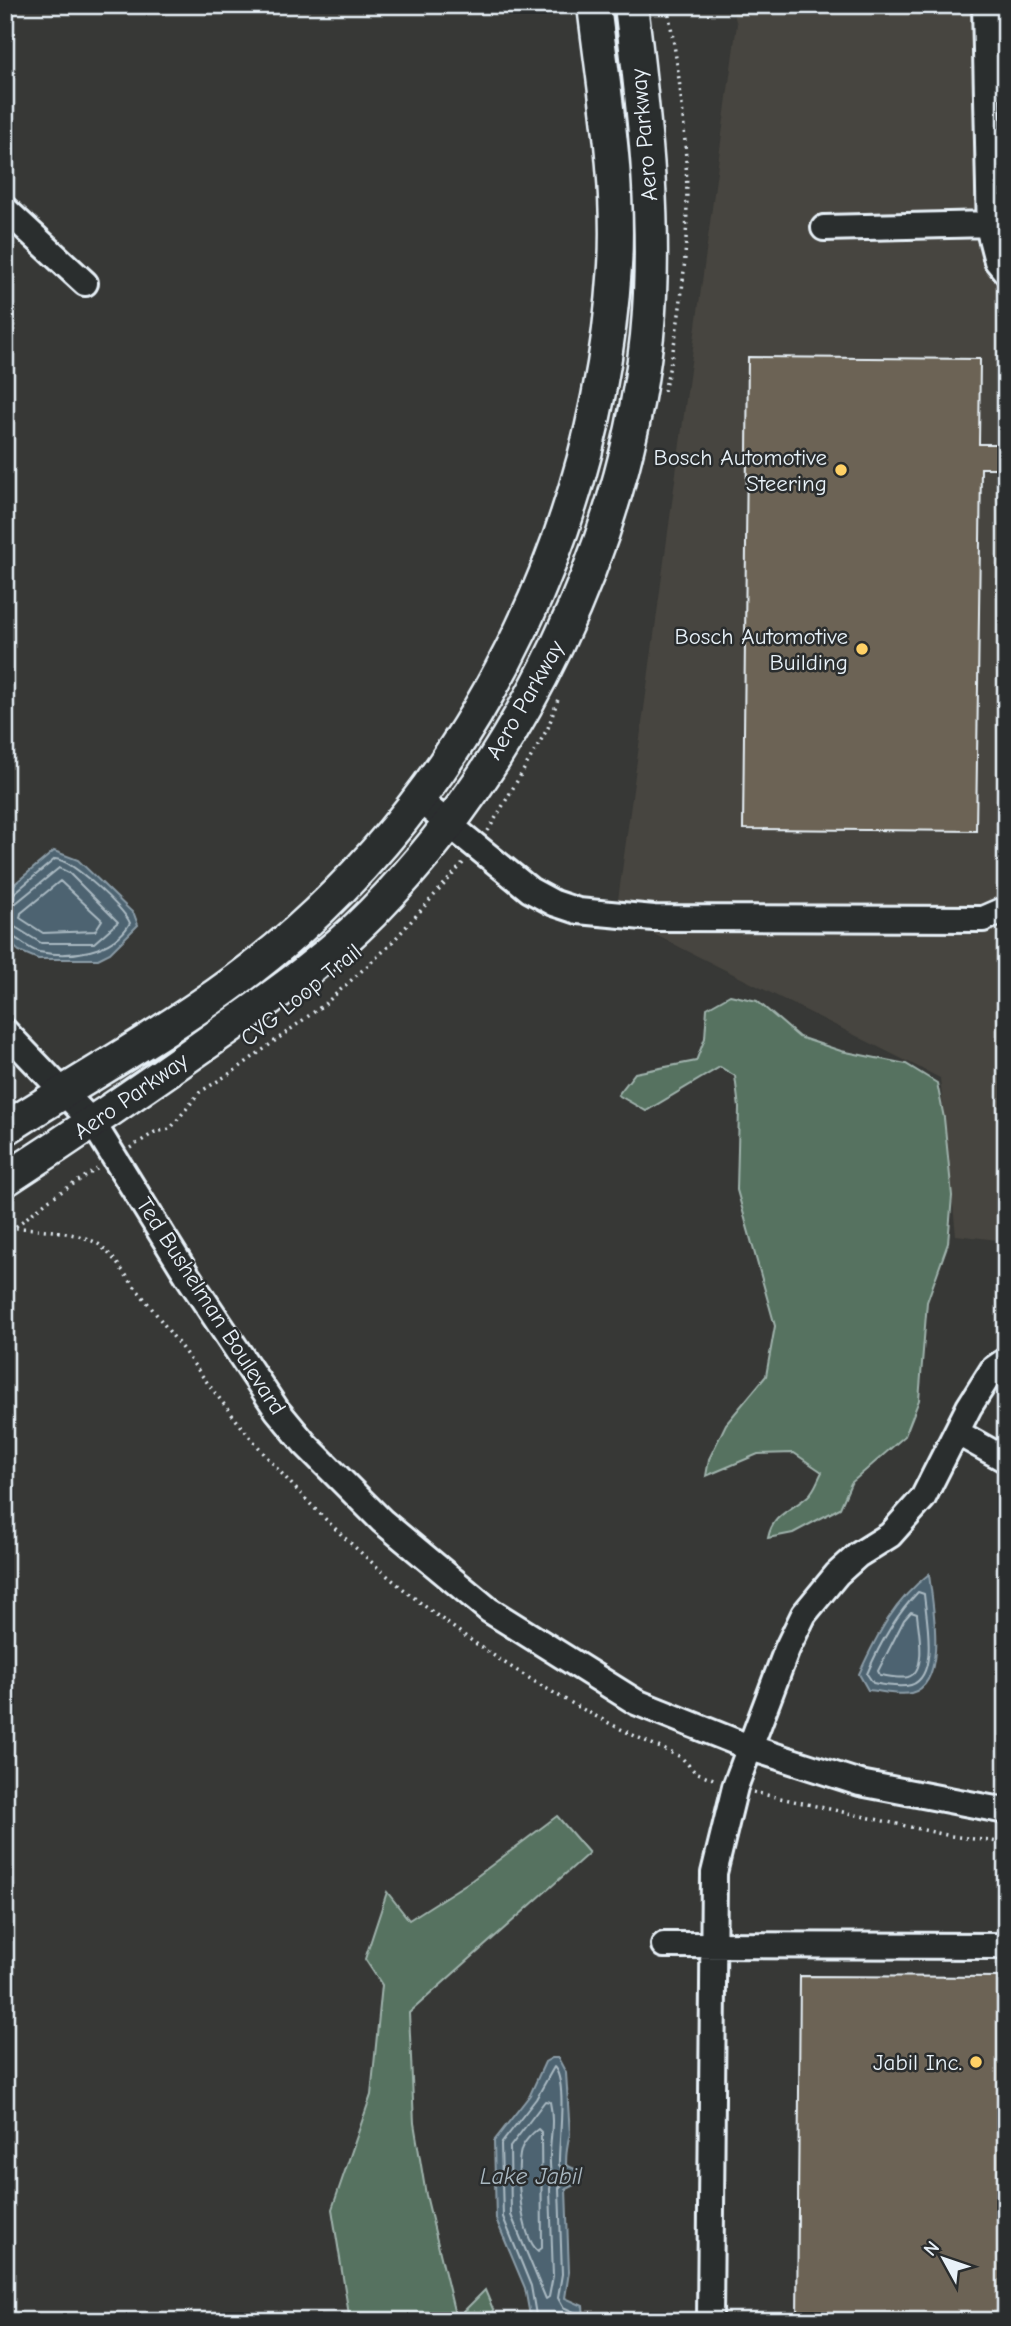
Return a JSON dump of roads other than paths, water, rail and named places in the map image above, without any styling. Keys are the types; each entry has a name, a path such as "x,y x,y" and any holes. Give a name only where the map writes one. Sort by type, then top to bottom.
{"main road":[{"name":"Aero Parkway","path":"5,1129 197,1007 259,963 334,895 418,799 490,691 520,635 558,545 597,409 615,264 614,178 594,5"},
{"name":"Aero Parkway","path":"5,1180 93,1123 297,980 372,913 448,823 528,703 561,641 613,500 630,435 647,334 651,245 649,161 631,5"}],"street":[{"path":"985,5 990,224 997,261 1006,272"},
{"path":"5,209 85,283"},
{"path":"824,228 990,224"},
{"path":"418,799 530,890 554,903 607,915 982,919 1006,909"},
{"name":"Ted Bushelman Boulevard","path":"5,1031 65,1090 93,1123 194,1286 276,1410 305,1444 382,1521 489,1610 636,1702 751,1748 860,1783 1006,1811"},
{"path":"710,2321 711,1945 714,1873 735,1787 804,1614 837,1574 858,1555 890,1535 909,1516 937,1475 969,1407 993,1369 1006,1360"},
{"path":"958,1433 1006,1460"},
{"path":"664,1945 1006,1946"}],"water":[{"path":"54,851 78,860 134,914 138,925 110,953 98,959 38,959 19,951 5,939 5,892"},
{"path":"929,1574 935,1622 934,1659 930,1675 923,1686 911,1693 868,1690 859,1674 873,1646 896,1607"},
{"name":"Lake Jabil","path":"558,2058 566,2073 570,2134 566,2165 581,2172 582,2181 566,2189 569,2272 565,2298 583,2306 584,2317 531,2321 525,2288 496,2219 494,2141 530,2095 545,2062"}],"place":[{"name":"Bosch Automotive Steering","path":"841,470"},
{"name":"Bosch Automotive Building","path":"862,649"},
{"name":"Jabil Inc.","path":"976,2062"}]}
